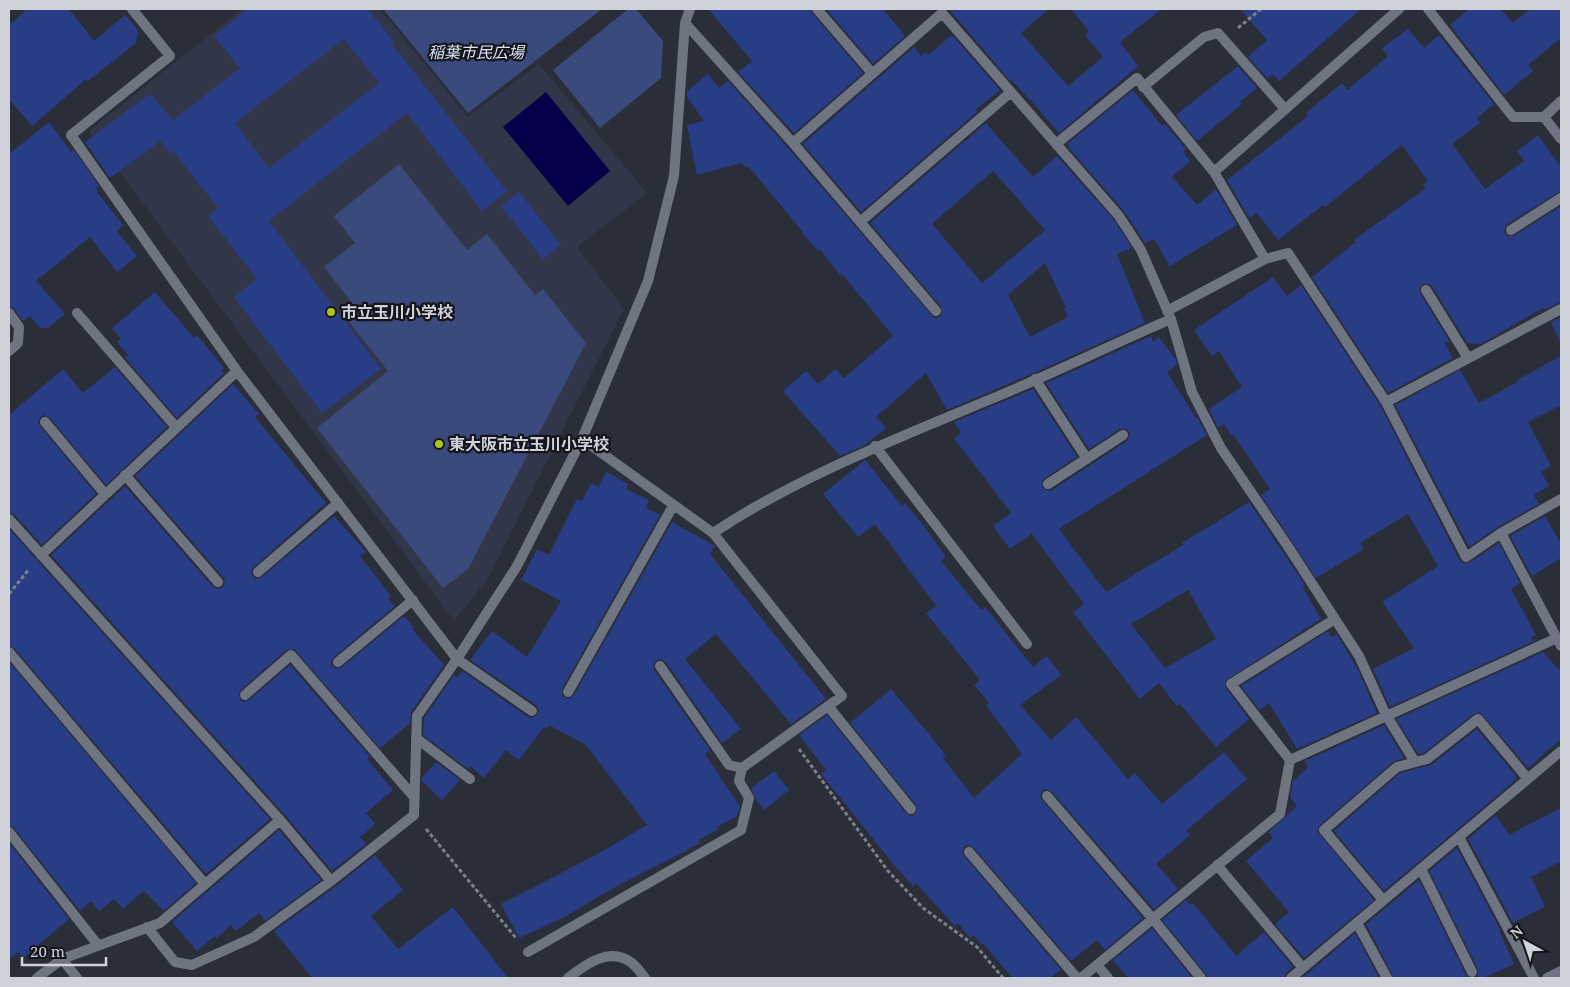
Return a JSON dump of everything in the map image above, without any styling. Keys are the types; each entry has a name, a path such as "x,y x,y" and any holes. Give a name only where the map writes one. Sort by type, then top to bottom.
{"street":[{"path":"132,9 170,56 72,135 237,370 458,658 532,711"},
{"path":"147,927 175,962 192,965 254,938 331,881 414,815 417,716 458,658 517,566 582,440 648,281 674,176 685,23 690,9"},
{"path":"817,9 872,73"},
{"path":"1214,172 1399,9"},
{"path":"1428,9 1513,117 1544,117 1561,101"},
{"path":"793,143 942,13 1118,216 1140,250 1169,315 1192,392 1221,448 1359,656 1386,715 1415,762"},
{"path":"685,23 793,143 936,311"},
{"path":"1143,87 1204,36 1218,33 1285,109"},
{"path":"1056,144 1136,78 1214,172 1265,259"},
{"path":"860,222 1011,92"},
{"path":"1544,117 1561,139"},
{"path":"1511,230 1561,198"},
{"path":"713,533 744,513 876,446 1035,379 1169,315 1265,259 1288,253 1386,402 1466,557 1501,533 1561,499"},
{"path":"1426,290 1468,358"},
{"path":"1386,402 1561,309"},
{"path":"9,313 20,327 18,343 9,350"},
{"path":"77,313 176,427"},
{"path":"41,555 237,370"},
{"path":"1035,379 1087,459"},
{"path":"44,422 105,494"},
{"path":"1048,484 1123,434"},
{"path":"528,952 741,830 749,798 739,781 742,768 842,696 713,533 582,440"},
{"path":"876,446 1027,644"},
{"path":"125,475 218,582"},
{"path":"258,572 338,503"},
{"path":"568,692 674,506"},
{"path":"9,519 280,820 331,881"},
{"path":"1290,760 1386,715 1559,642 1501,533"},
{"path":"338,662 413,600"},
{"path":"1081,978 1280,814 1290,760 1231,684 1335,619"},
{"path":"9,652 205,884"},
{"path":"245,695 290,655 414,797"},
{"path":"660,666 729,765 742,768"},
{"path":"828,706 911,810"},
{"path":"1384,900 1324,830 1398,766 1427,759 1478,719 1528,779"},
{"path":"416,738 470,779"},
{"path":"1291,978 1561,751"},
{"path":"1046,796 1153,919 1201,978"},
{"path":"37,978 62,958 160,923 280,820"},
{"path":"9,832 98,945"},
{"path":"1459,837 1534,978"},
{"path":"969,852 1076,978"},
{"path":"1217,865 1304,968"},
{"path":"1421,869 1472,972"},
{"path":"1357,923 1387,978"},
{"path":"568,978 584,966 602,957 620,956 633,963 645,978"},
{"path":"62,958 77,978"},
{"path":"1097,965 1108,978"},
{"path":"1547,978 1561,970"}],"path":[{"path":"1224,40 1261,9"},
{"path":"9,594 41,555"},
{"path":"789,735 888,871 923,908 976,947 1003,978"},
{"path":"414,815 528,952"}],"shaded area":[{"name":"東大阪市立玉川小学校","path":"242,9 380,9 468,117 539,64 647,193 577,247 624,309 487,580 454,621 89,131"},
{"path":"546,92 610,171 568,206 503,127"}],"green space":[{"name":"稲葉市民広場","path":"383,9 602,9 468,113"},
{"path":"628,9 636,9 663,41 661,78 600,128 553,70"},
{"path":"399,164 467,250 487,234 535,295 543,289 586,343 468,569 443,588 317,428 388,371 349,322 360,313 324,267 355,243 334,216"}],"building":[{"path":"27,9 69,9 94,41 125,15 138,30 136,43 88,81 86,79 32,126 9,99 9,25"},
{"path":"247,9 368,9 394,42 392,44 507,191 482,211 407,113 269,221 381,369 322,413 234,297 257,279 208,216 218,208 174,152 171,154 160,141 110,178 85,142 150,94 173,120 240,68 214,36","holes":["344,39 379,83 269,168 235,123"]},
{"path":"708,9 810,9 863,73 794,133 738,72 752,61"},
{"path":"826,9 883,9 905,36 873,64"},
{"path":"949,9 1049,9 1021,33 1068,86 1103,57 1085,35 1089,31 1071,9 1162,9 1120,42 1138,66 1059,133 1034,104 1010,81"},
{"path":"1240,9 1361,9 1279,81 1273,74 1268,79 1248,57 1267,40"},
{"path":"1469,9 1500,9 1513,23 1530,9 1561,9 1561,38 1528,65 1533,71 1504,95 1450,25"},
{"path":"1408,29 1424,48 1439,35 1494,104 1477,118 1480,123 1452,144 1485,189 1524,161 1517,151 1538,135 1561,167 1561,191 1507,224 1504,230 1507,236 1514,236 1561,206 1561,302 1544,310 1543,308 1481,344 1467,343 1432,286 1423,284 1420,287 1420,293 1450,342 1444,342 1453,358 1388,393 1312,277 1356,242 1354,240 1426,188 1423,184 1428,181 1402,145 1325,207 1323,205 1278,240 1257,213 1249,218 1227,180 1308,116 1306,113 1342,83 1347,90 1388,56 1382,48"},
{"path":"952,35 1000,90 861,212 803,144 914,47 921,56 925,52 928,55"},
{"path":"1238,66 1257,88 1240,102 1242,104 1197,141 1176,115"},
{"path":"708,74 719,88 728,81 934,318 938,318 942,314 941,307 870,223 986,123 1033,177 1057,156 1114,220 1132,248 1117,254 1145,323 947,410 926,373 876,417 886,428 865,445 840,456 783,391 806,371 818,384 835,369 844,378 893,336 820,249 818,251 802,233 749,167 747,168 742,163 697,175 687,125 704,121 687,97 687,91","holes":["993,171 1045,230 982,283 932,224","1045,263 1066,308 1064,309 1068,317 1030,337 1008,295"]},
{"path":"1133,90 1162,126 1165,124 1186,149 1183,152 1190,161 1172,177 1197,205 1216,189 1237,225 1170,266 1154,239 1145,243 1124,211 1067,144"},
{"path":"49,122 71,152 74,150 99,186 96,188 97,192 123,225 117,231 137,256 117,272 90,237 36,281 65,314 48,328 40,328 30,316 23,321 14,309 9,306 9,154"},
{"path":"519,192 561,245 543,259 501,206"},
{"path":"1273,277 1287,296 1301,285 1380,405 1460,561 1469,563 1499,543 1520,583 1511,589 1536,635 1531,637 1534,641 1390,707 1373,669 1414,648 1382,602 1438,566 1408,514 1360,543 1364,549 1316,578 1261,495 1270,489 1233,434 1231,435 1224,424 1218,428 1209,409 1242,387 1219,351 1212,356 1194,330"},
{"path":"155,292 194,338 197,335 224,368 221,370 224,373 177,418 125,358 128,355 117,342 121,339 112,328"},
{"path":"1561,317 1561,344 1551,322"},
{"path":"1151,336 1153,342 1159,337 1176,360 1177,365 1167,372 1207,435 1059,529 1106,592 1249,502 1305,585 1302,586 1321,619 1225,681 1226,688 1249,719 1216,747 1180,704 1177,706 1159,683 1140,699 1073,612 1084,604 1032,534 1010,549 993,526 1011,513 954,438 961,433 954,422 1033,389 1077,457 1042,480 1043,488 1048,491 1127,441 1130,434 1127,429 1120,429 1089,449 1046,383","holes":["1188,590 1216,639 1165,668 1131,624"]},
{"path":"1561,356 1561,405 1528,422 1551,466 1541,472 1549,486 1534,495 1539,504 1498,527 1469,547 1395,405 1460,370 1479,403"},
{"path":"115,367 167,427 106,485 50,418 44,415 40,417 38,423 40,426 96,494 42,545 14,514 9,512 9,415 63,369 83,393"},
{"path":"233,384 259,414 255,417 326,503 251,570 253,576 256,579 262,577 334,516 366,552 360,556 391,596 388,598 395,606 334,657 331,660 332,666 336,669 342,667 404,616 414,628 412,629 444,665 411,712 410,726 408,725 380,748 294,649 286,650 239,692 240,700 243,702 249,700 290,665 370,757 367,759 393,790 366,813 375,824 360,837 366,844 332,871 285,815 51,555 125,486 213,587 219,589 223,587 225,581 223,577 135,476"},
{"path":"865,460 902,506 905,503 921,522 946,557 941,561 976,604 982,610 985,607 1033,667 1047,656 1061,675 1020,705 1051,740 1076,717 1128,779 1135,773 1162,804 1224,752 1247,779 1186,831 1190,835 1156,864 1178,889 1154,909 1052,792 1046,789 1042,791 1040,797 1042,800 1143,918 1105,950 1097,940 1071,961 974,848 968,845 964,847 962,853 964,856 1061,970 1050,978 1012,978 984,944 982,945 974,935 970,938 958,923 955,926 916,883 913,886 821,774 826,770 799,735 827,715 906,813 912,816 917,812 916,805 850,723 891,689 946,756 943,758 974,798 1022,754 986,705 989,703 974,685 980,680 926,613 936,606 875,524 858,537 823,494"},
{"path":"606,472 628,484 626,489 649,500 646,508 660,515 562,689 562,696 569,699 574,695 672,522 715,546 710,554 826,699 791,724 716,634 685,659 741,729 722,743 666,662 660,659 656,661 653,666 654,670 710,750 705,754 740,807 737,816 699,840 700,843 617,886 564,917 519,938 501,904 596,855 647,825 586,745 549,725 546,729 544,727 519,760 506,750 484,778 470,766 468,769 423,735 424,718 454,675 457,678 462,671 528,717 532,718 537,715 539,711 536,705 470,660 492,631 527,657 561,601 521,580 537,549 549,555 577,499 582,501 591,483 598,487"},
{"path":"1545,516 1561,544 1561,558 1532,576 1510,536"},
{"path":"9,529 270,819 206,874 14,648 9,645"},
{"path":"1328,631 1331,637 1337,634 1358,670 1377,713 1297,749 1269,703 1260,710 1241,686"},
{"path":"1543,652 1561,672 1561,739 1528,768 1480,712 1474,714 1424,753 1418,754 1396,719"},
{"path":"9,662 196,883 164,911 144,891 123,909 114,899 99,911 91,901 80,911 14,828 9,825"},
{"path":"1384,725 1404,758 1393,762 1320,825 1317,831 1374,900 1304,958 1275,924 1289,912 1246,861 1273,838 1269,832 1297,806 1290,797 1293,781 1308,767 1305,761"},
{"path":"1477,729 1517,777 1510,785 1384,891 1334,831 1400,773 1431,765"},
{"path":"436,762 460,780 442,800 422,781 422,778"},
{"path":"774,771 789,790 764,810 756,800 751,788"},
{"path":"1561,808 1561,861 1531,877 1545,906 1513,923 1468,839 1496,815 1509,835"},
{"path":"279,830 321,880 265,921 259,913 236,931 231,925 217,938 215,936 197,951 172,922"},
{"path":"9,843 69,919 23,958 18,952 9,959"},
{"path":"1457,848 1500,929 1514,964 1483,978 1475,978 1478,975 1478,969 1429,871"},
{"path":"375,855 403,890 371,916 398,949 453,907 508,978 312,978 274,931 335,887"},
{"path":"1419,880 1466,975 1470,978 1394,978 1366,924"},
{"path":"1186,900 1190,905 1193,903 1236,956 1264,932 1293,967 1286,973 1284,978 1208,978 1162,920"},
{"path":"1152,928 1192,978 1128,978 1113,960"},
{"path":"1355,933 1379,978 1301,978 1307,974"}],"place":[{"name":"市立玉川小学校","path":"331,312"},
{"name":"東大阪市立玉川小学校","path":"439,444"}]}
